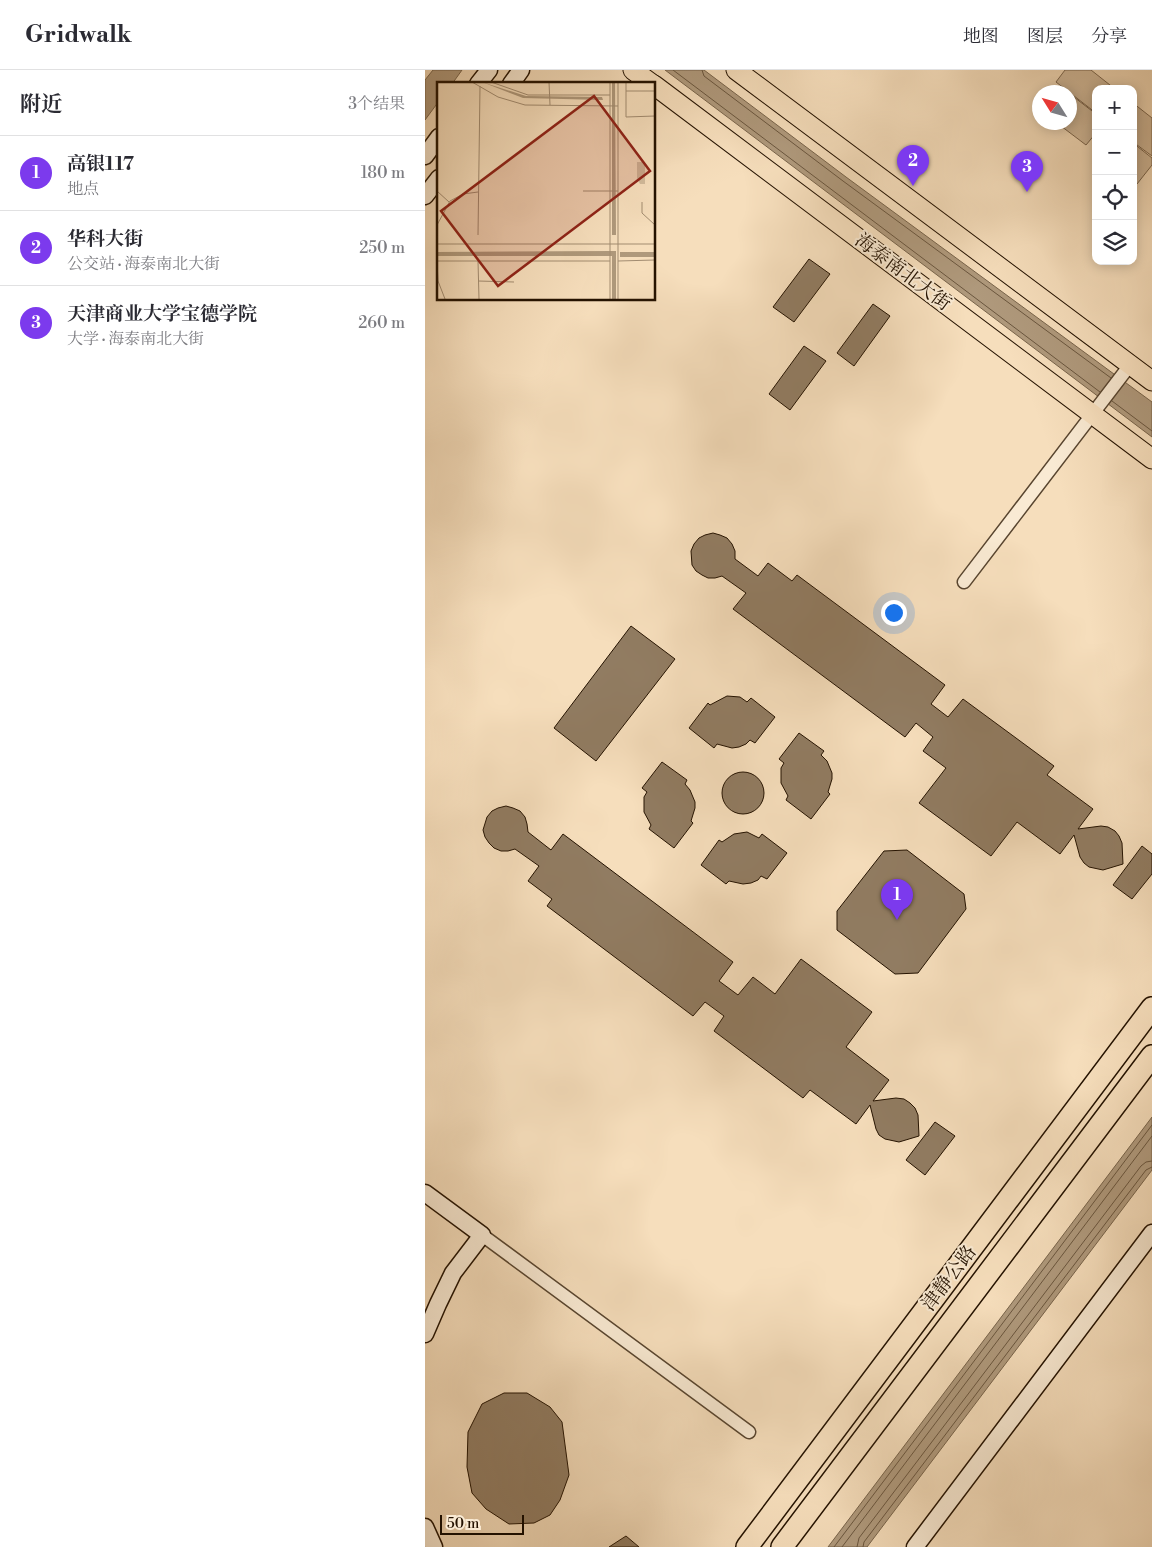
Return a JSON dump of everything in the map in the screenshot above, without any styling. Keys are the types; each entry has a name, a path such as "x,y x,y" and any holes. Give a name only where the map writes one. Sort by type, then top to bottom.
{"highway":[{"name":"津静公路","path":"747,1547 1152,1008"},
{"name":"津静公路","path":"782,1547 1152,1056"}],"main road":[{"path":"480,82 489,70"},
{"path":"512,82 521,70"},
{"name":"海泰南北大街","path":"633,70 649,82"},
{"path":"736,70 1127,368 1152,381"},
{"name":"海泰南北大街","path":"655,86 1096,410 1152,459"},
{"path":"425,156 437,140"},
{"path":"425,196 437,181"},
{"path":"425,1193 482,1235 453,1273 425,1334"},
{"path":"915,1547 1152,1233"},
{"path":"425,1527 434,1547"}],"street":[{"path":"965,582 1127,368"},
{"path":"482,1235 749,1432"}],"shaded area":[{"path":"1065,70 1091,70 1110,85 1092,85 1092,110 1077,98 1077,85 1060,85 1056,82"},
{"path":"1077,99 1092,111 1092,138 1086,145 1066,130 1077,130"},
{"path":"1137,106 1152,118 1152,156 1137,145"},
{"path":"1137,146 1152,158 1152,165 1137,184"}],"water":[{"path":"433,70 462,70 453,82 437,82 437,104 425,120 425,80"},
{"path":"665,70 704,70 1152,402 1152,437"},
{"path":"1152,1117 1152,1170 867,1547 828,1547"}],"building":[{"path":"809,259 830,274 794,322 773,307"},
{"path":"873,304 890,316 854,366 837,353"},
{"path":"804,346 826,361 790,410 769,394"},
{"path":"713,533 727,538 735,551 735,559 758,576 768,563 792,581 797,575 945,685 931,704 948,717 963,699 1054,766 1047,775 1093,809 1078,829 1101,826 1115,831 1122,843 1123,864 1103,870 1089,867 1080,857 1074,835 1060,854 1017,822 991,856 919,803 946,768 923,751 933,737 916,723 905,737 733,609 746,593 722,576 708,578 702,575 692,565 691,551 694,544 699,538"},
{"path":"631,626 675,659 596,761 554,728"},
{"path":"727,696 740,697 747,702 751,698 775,717 755,743 750,740 746,744 732,748 717,744 714,748 689,728 708,703 710,705"},
{"path":"799,733 824,751 821,755 827,761 832,773 828,792 830,794 811,819 786,800 788,796 781,783 781,768 784,763 779,759"},
{"path":"662,762 687,780 685,784 695,802 691,821 693,823 674,848 649,829 651,825 644,812 644,797 647,792 642,788"},
{"path":"743,772 758,778 764,793 758,808 743,814 728,808 722,793 728,778"},
{"path":"506,806 520,811 525,817 528,832 551,850 563,834 733,962 719,981 738,995 753,977 775,994 801,959 872,1012 846,1047 889,1080 873,1101 896,1098 904,1099 915,1108 918,1115 919,1136 899,1142 885,1139 879,1135 876,1129 870,1105 856,1124 810,1090 803,1098 714,1031 724,1016 705,1002 693,1016 547,906 552,899 528,881 539,866 515,849 501,851 494,848 485,837 483,830 487,817 492,811"},
{"path":"747,832 759,838 762,834 787,853 767,879 761,876 758,880 751,883 743,884 729,881 726,884 701,865 719,840 722,842 734,834"},
{"path":"1142,846 1152,854 1152,874 1132,899 1113,885"},
{"path":"907,850 964,894 966,909 918,973 895,974 837,930 837,911 884,851"},
{"path":"935,1122 955,1136 925,1175 906,1160"},
{"path":"504,1393 527,1393 550,1407 562,1422 569,1475 560,1500 550,1515 534,1523 509,1524 486,1509 472,1493 467,1467 468,1432 482,1404"},
{"path":"626,1536 639,1547 609,1547"}],"place":[{"name":"华科大街","path":"913,186"},
{"name":"天津商业大学宝德学院","path":"1027,192"},
{"name":"高银117","path":"897,920"}]}
